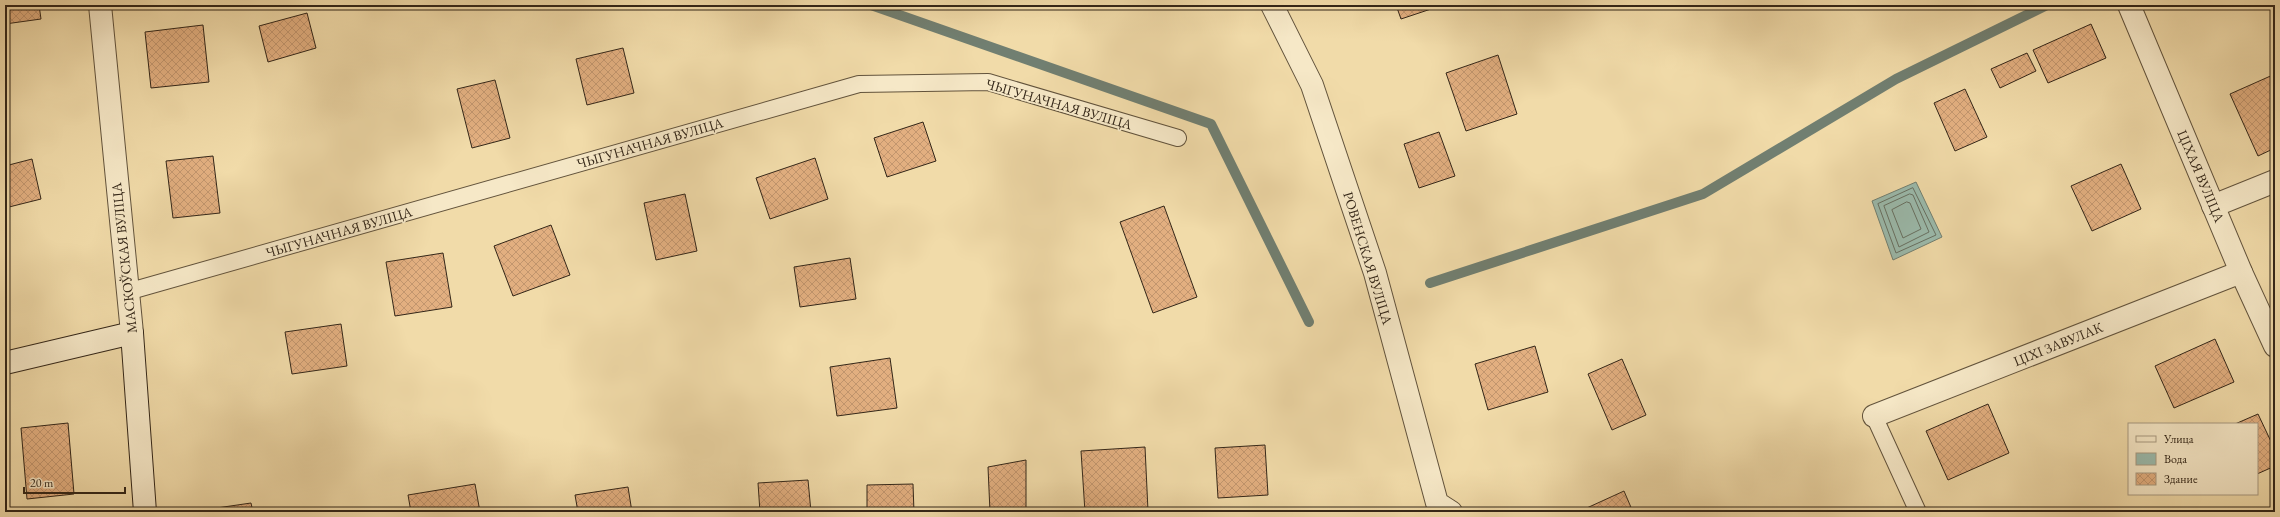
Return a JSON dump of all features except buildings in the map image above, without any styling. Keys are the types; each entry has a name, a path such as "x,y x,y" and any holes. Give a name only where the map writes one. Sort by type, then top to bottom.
{"street":[{"name":"МАСКОЎСКАЯ ВУЛІЦА","path":"100,5 132,333 145,512"},
{"name":"РОВЕНСКАЯ ВУЛІЦА","path":"1272,5 1312,85 1375,273 1438,509"},
{"name":"ЦІХАЯ ВУЛІЦА","path":"2129,5 2241,272 2275,346"},
{"path":"2213,206 2275,181"},
{"name":"ЦІХІ ЗАВУЛАК","path":"1874,416 2241,272"},
{"path":"5,363 132,333"}],"lane":[{"name":"ЧЫГУНАЧНАЯ ВУЛІЦА","path":"127,292 859,84 988,82 1178,138"},
{"path":"1874,416 1918,512"}],"water":[{"path":"1916,182 1942,237 1893,260 1872,201"}],"waterway":[{"path":"871,5 1211,124 1309,322"},
{"path":"1430,283 1703,194 1896,79 2047,5"}]}
